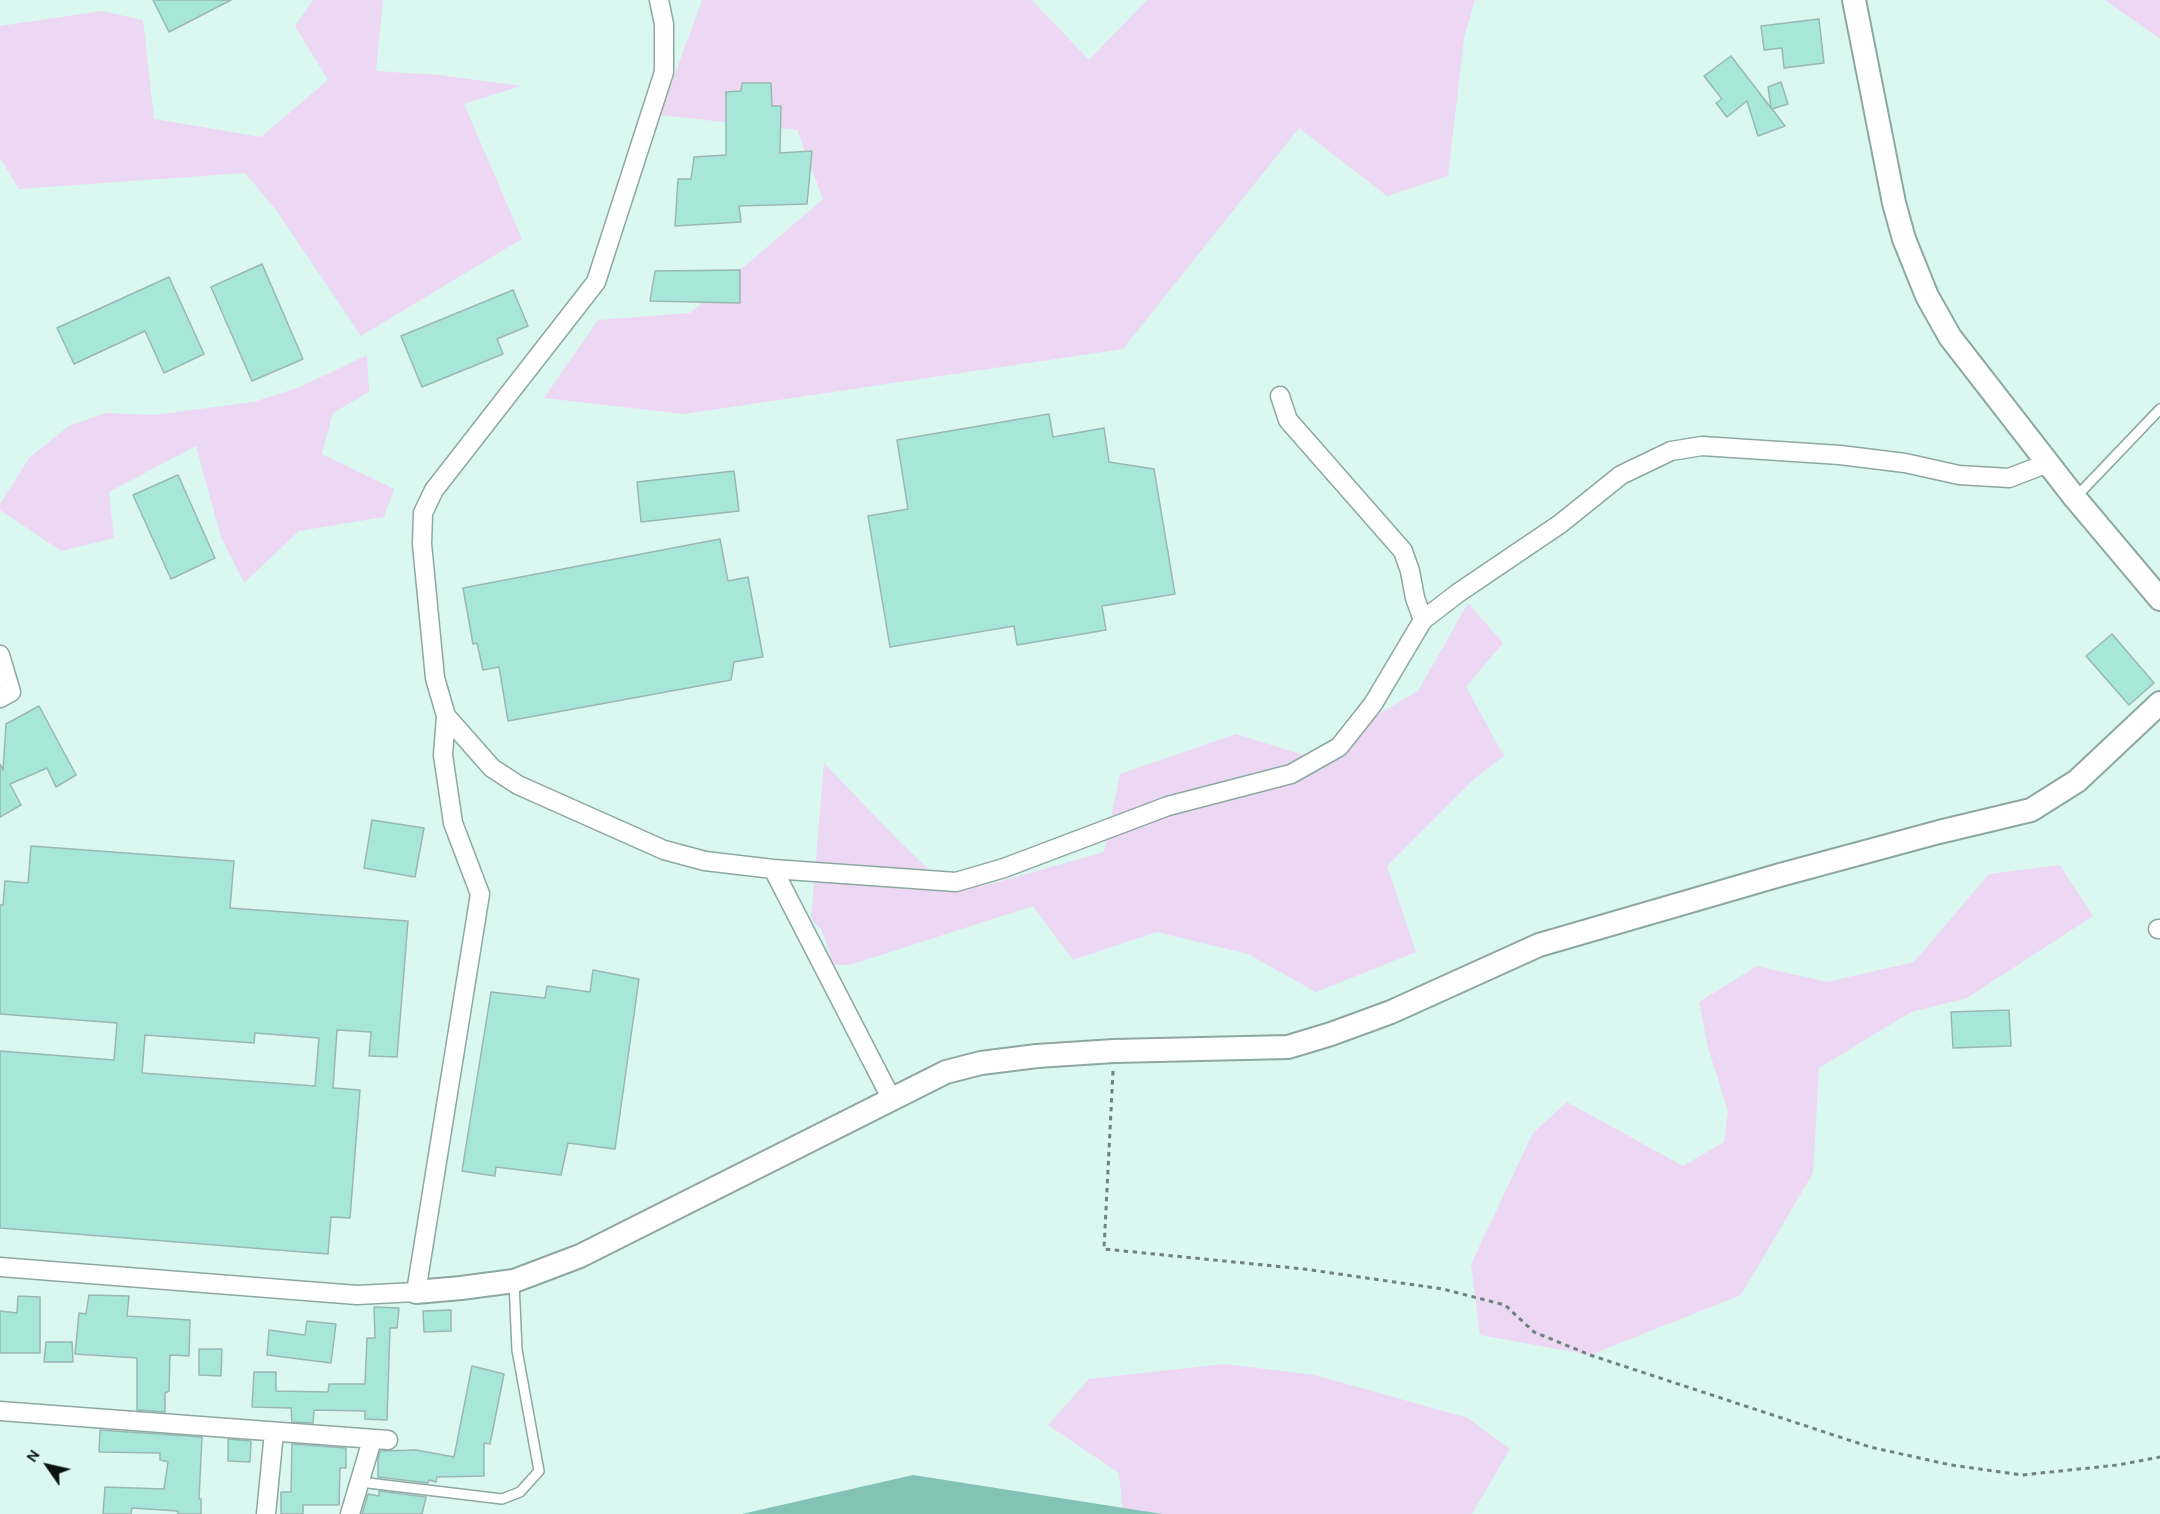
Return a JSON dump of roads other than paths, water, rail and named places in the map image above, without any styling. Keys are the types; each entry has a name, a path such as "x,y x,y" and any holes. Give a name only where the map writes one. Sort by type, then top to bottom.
{"street":[{"path":"416,1292 480,894 453,823 443,755 446,716 435,678 422,544 423,513 435,490 596,282 664,72 664,24 659,0"},
{"path":"1854,0 1894,203 1904,239 1927,296 1950,337 2075,498 2160,598"},
{"path":"1280,396 1288,420 1403,551 1423,620"},
{"path":"446,716 492,768 518,785 664,850 705,861 773,869 956,882 1004,868 1168,806 1291,774 1339,747 1373,704 1423,620 1458,593 1560,524 1622,475 1671,451 1702,447 1840,455 1905,463 1959,475 2009,478 2048,463"},
{"path":"0,655 11,692 0,698"},
{"path":"0,1267 357,1295 461,1288 514,1281 580,1256 946,1072 981,1063 1037,1056 1114,1051 1288,1047 1331,1035 1391,1012 1539,945 1803,869 2031,810 2077,781 2160,703"},
{"path":"773,869 891,1098"},
{"path":"0,1411 380,1440 360,1482 350,1514"},
{"path":"266,1514 274,1432"}],"lane":[{"path":"2075,498 2160,409"},
{"path":"360,1482 502,1499 520,1492 539,1471 517,1350 514,1281"}]}
